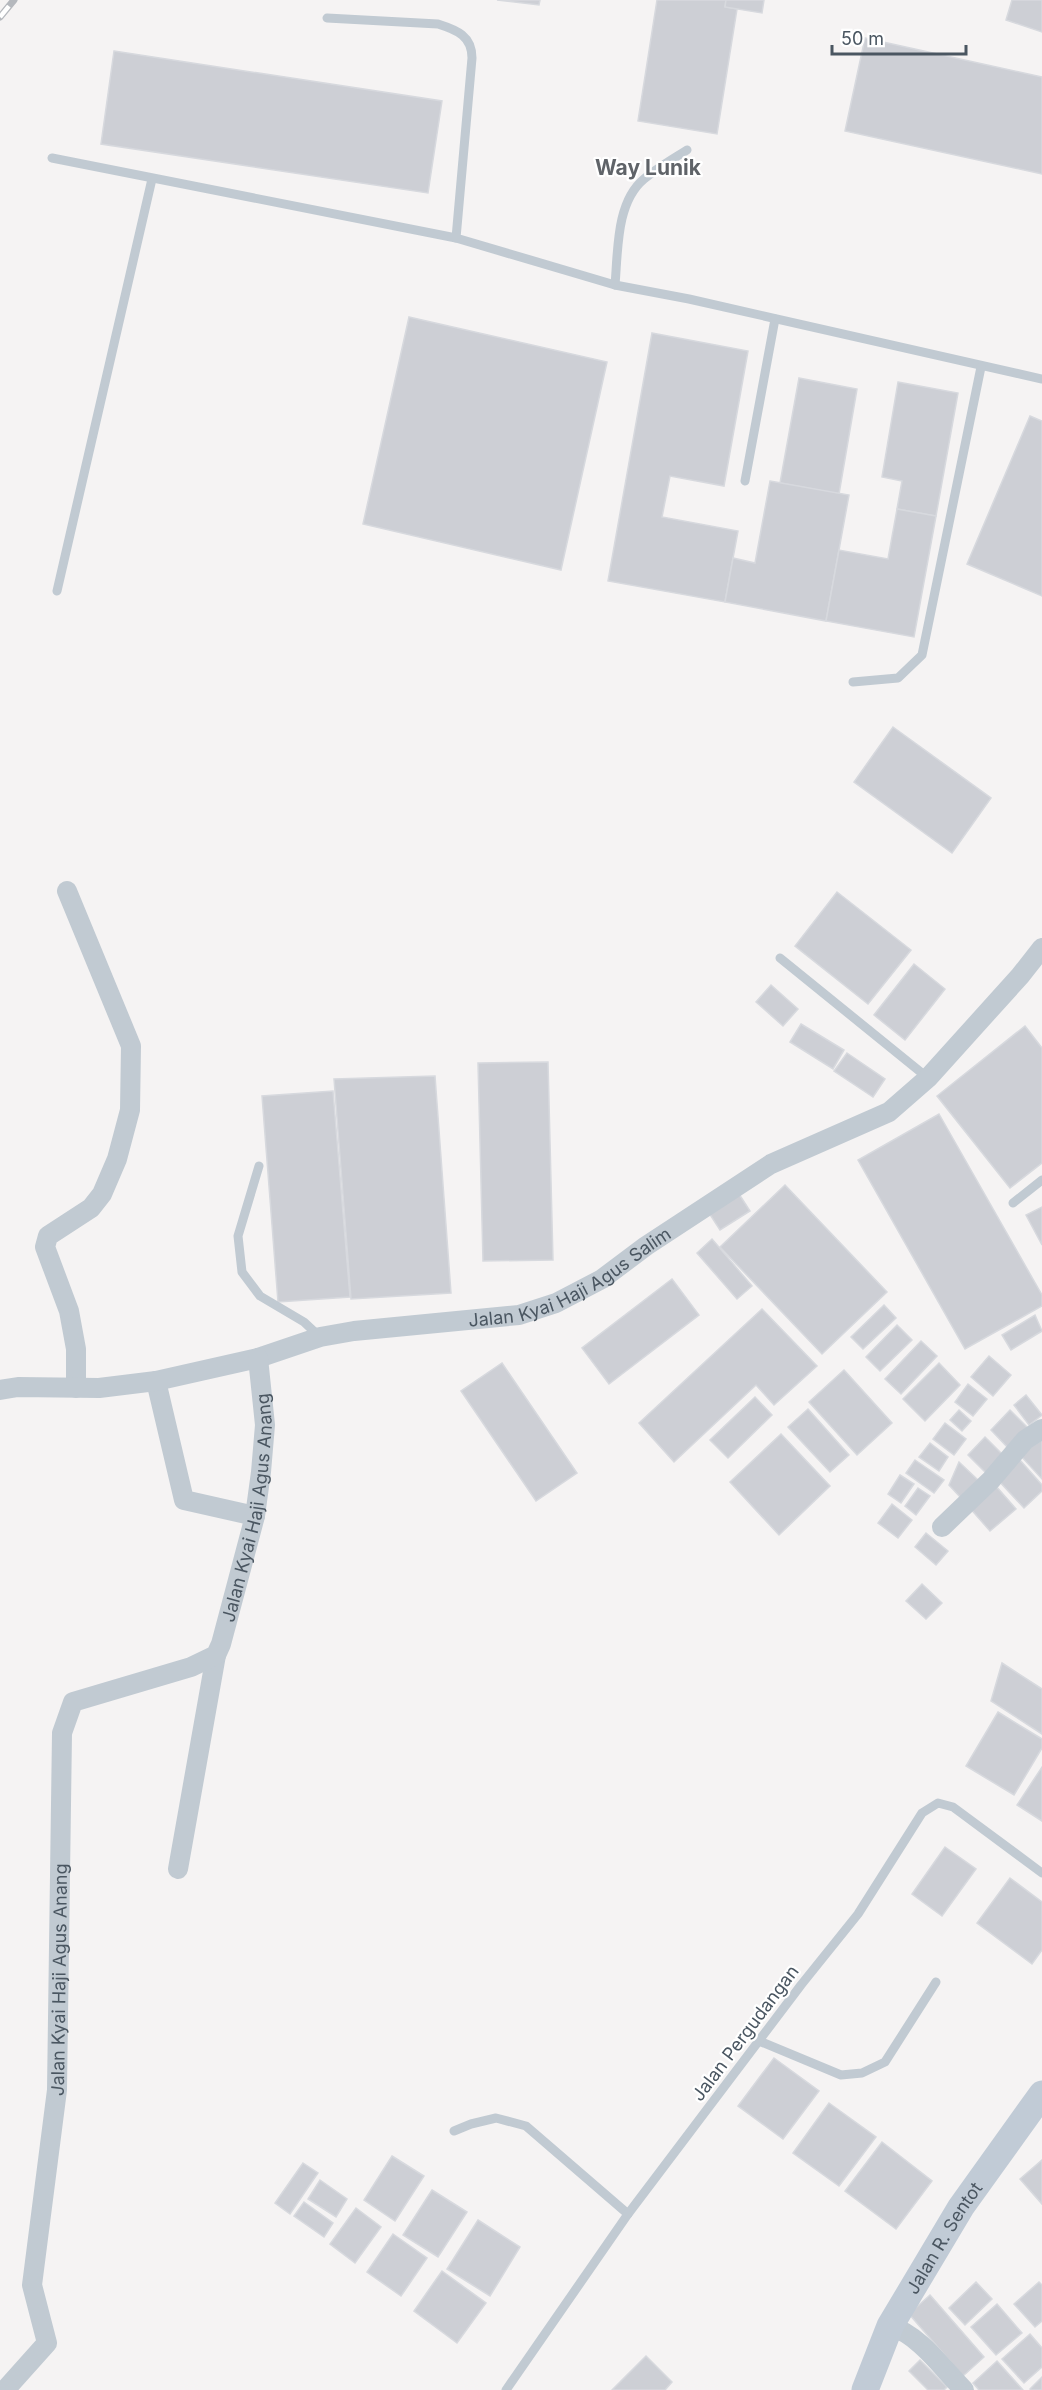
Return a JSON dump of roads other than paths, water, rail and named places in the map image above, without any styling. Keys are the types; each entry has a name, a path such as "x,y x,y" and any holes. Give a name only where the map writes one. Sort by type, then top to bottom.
{"street":[{"path":"67,891 131,1046 130,1110 117,1159 106,1185 91,1208 45,1240 45,1247 69,1311 76,1350 76,1388"},
{"name":"Jalan Kyai Haji Agus Salim","path":"0,1390 18,1387 76,1388 156,1382 258,1358 320,1337 364,1330 519,1315 556,1303 602,1279 646,1246 771,1164 889,1112 928,1078 1020,976 1042,948"},
{"name":"Jalan Kyai Haji Agus Anang","path":"178,1869 216,1655 221,1644 255,1516 265,1425 258,1358"},
{"path":"156,1382 184,1500 255,1516"},
{"path":"942,1527 992,1480 1024,1440 1042,1429"},
{"name":"Jalan Kyai Haji Agus Anang","path":"5,2390 47,2343 32,2285 57,2090 62,1733 73,1702 190,1667 216,1655"},
{"name":"Jalan R. Sentot","path":"865,2390 890,2326 962,2207 1042,2094"},
{"path":"890,2326 906,2333 920,2345 964,2390"}],"lane":[{"path":"327,18 438,24 454,29 467,37 472,46 472,58 456,238"},
{"path":"615,285 619,237 627,204 643,180 687,150"},
{"path":"52,158 456,238 615,285 1042,379"},
{"path":"57,591 152,179"},
{"path":"745,481 775,319"},
{"path":"853,682 898,678 922,655 981,367"},
{"path":"780,958 928,1078"},
{"path":"258,1166 238,1236 242,1272 260,1296 304,1322 320,1337"},
{"path":"1013,1203 1042,1180"},
{"name":"Jalan Pergudangan","path":"506,2390 628,2214 858,1914 922,1813 938,1803 953,1808 1042,1873"},
{"path":"759,2041 841,2075 862,2073 885,2062 936,1983"},
{"path":"454,2131 496,2118 526,2126 628,2214"}],"railway":[{"path":"0,17 14,0"}],"district":[{"name":"Way Lunik","path":"648,167"}]}
